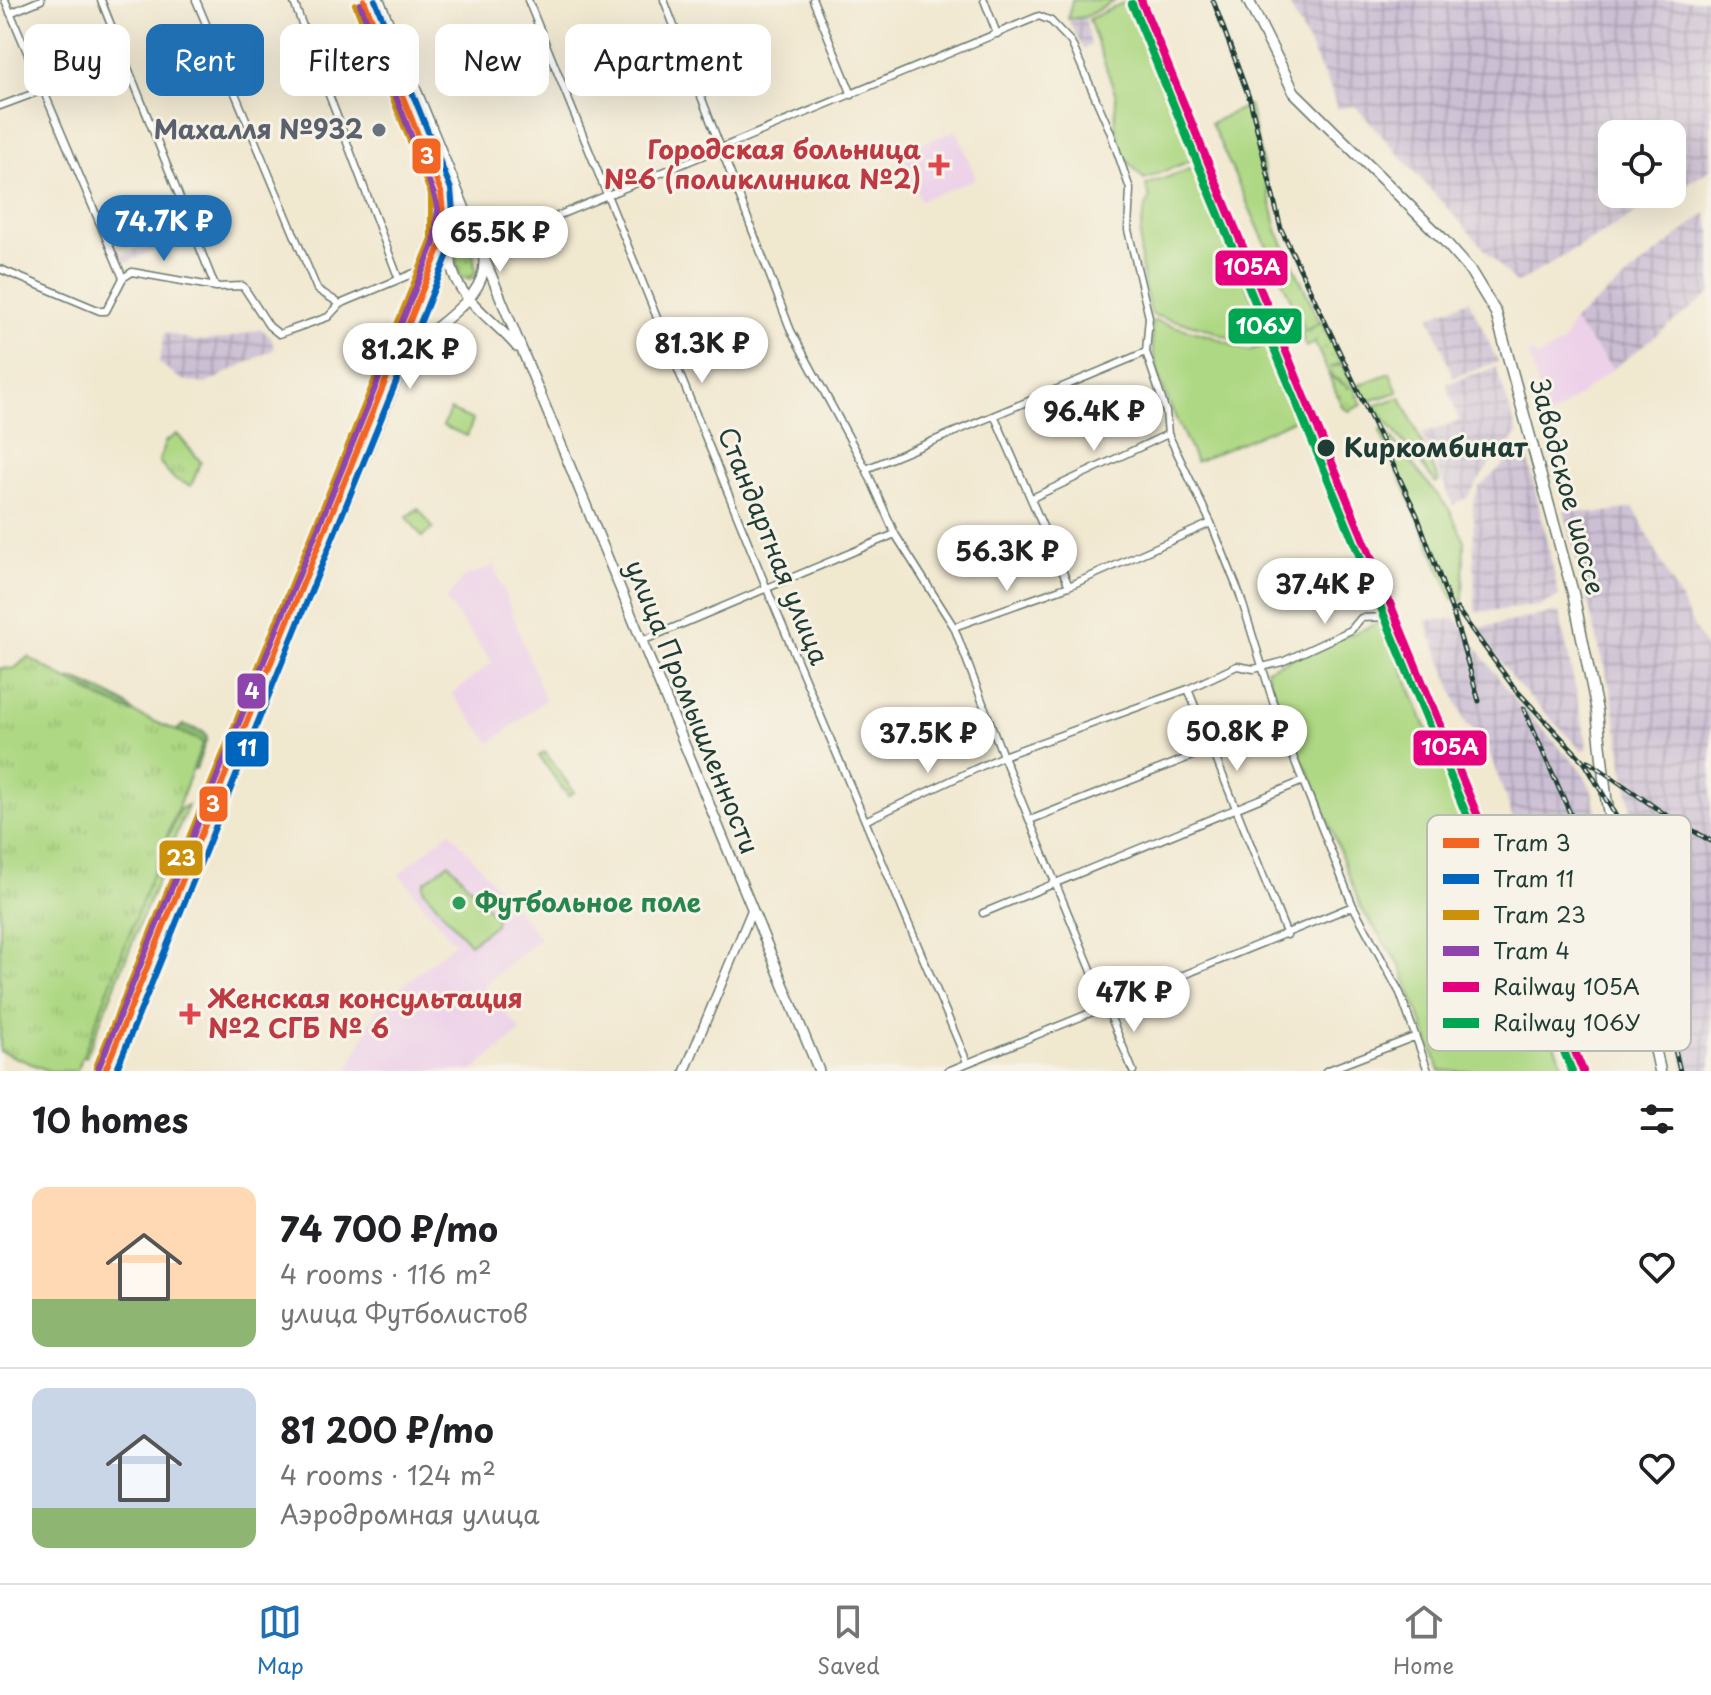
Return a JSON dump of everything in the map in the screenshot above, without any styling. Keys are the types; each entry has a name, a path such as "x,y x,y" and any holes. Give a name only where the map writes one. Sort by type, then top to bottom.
{"main road":[{"name":"улица Промышленности","path":"379,0 819,1071"},
{"name":"Заводское шоссе","path":"1248,0 1294,92 1442,238 1470,270 1496,313 1573,593 1597,711 1609,815"},
{"name":"улица Промышленности","path":"456,192 451,249 455,278 468,298 496,322 526,359"},
{"path":"99,1071 392,357 423,286 461,237 481,249 484,269 468,298 424,335 406,358 114,1071"},
{"path":"455,278 473,284 484,269"},
{"name":"Заводское шоссе","path":"1656,1051 1660,1071"}],"street":[{"path":"5,0 24,46"},
{"path":"10,13 41,0"},
{"path":"101,0 216,287"},
{"path":"196,0 317,289 340,304"},
{"path":"293,0 398,277"},
{"name":"Стандартная улица","path":"528,0 767,589 967,1062"},
{"path":"664,0 791,331 866,469 895,534 954,627 1003,756 1133,1071"},
{"path":"813,0 852,95"},
{"path":"984,0 997,34"},
{"path":"481,249 608,193 1039,16 1051,21 1071,42 1110,131 1130,189 1128,230 1149,317 1146,352 1166,412 1168,434 1211,523 1264,667 1280,724 1353,906 1400,993 1428,1071"},
{"path":"0,106 27,96"},
{"path":"46,96 123,278"},
{"path":"0,269 100,311 106,311 123,278 132,272 216,287 243,286 269,326 279,334 328,317 340,304 398,277 438,263"},
{"path":"866,469 1146,352"},
{"path":"995,417 1069,586"},
{"path":"1032,498 1168,434"},
{"path":"954,627 1069,586 1211,523"},
{"path":"642,641 895,534"},
{"path":"867,820 1003,756 1188,689 1237,666 1264,667 1351,630 1361,618 1387,617"},
{"path":"1188,689 1287,935"},
{"path":"1030,820 1210,749"},
{"path":"983,913 1303,781"},
{"path":"948,1071 1106,1010 1353,906"},
{"path":"685,1071 752,910"},
{"path":"1326,1071 1414,1037"}],"shaded area":[{"path":"1287,0 1711,0 1711,170 1686,184 1686,120 1598,120 1598,208 1645,208 1516,284 1355,106 1337,109 1330,87"},
{"path":"1085,17 1091,45 1083,49 1068,19"},
{"name":"Городская больница №6 (поликлиника №2)","path":"957,130 976,179 920,200 902,152"},
{"path":"1706,213 1711,232 1711,293 1613,369 1573,321"},
{"path":"183,230 186,237 120,265 117,257"},
{"path":"1469,300 1498,362 1453,377 1430,317"},
{"path":"1573,321 1613,369 1547,420 1528,350 1538,357 1563,343"},
{"path":"261,329 271,337 274,349 205,384 182,380 159,363 165,332 195,341 225,339"},
{"path":"1496,367 1518,435 1494,457 1468,497 1453,505 1422,434 1459,421 1447,384"},
{"path":"1527,453 1559,596 1540,606 1475,612 1473,504 1478,488 1505,463"},
{"path":"1634,508 1711,660 1711,1071 1685,1071 1681,1051 1691,1051 1691,815 1632,815 1611,692 1564,510 1599,513"},
{"path":"494,566 545,700 491,743 452,694 492,662 446,600 464,577"},
{"path":"1559,612 1588,748 1582,751 1515,682 1478,628"},
{"path":"1456,619 1514,699 1581,770 1591,788 1597,815 1512,815 1483,735 1466,724 1425,620"},
{"path":"450,831 540,938 483,986 521,1031 473,1071 348,1071 378,1006 455,943 399,874"}],"green space":[{"path":"1072,0 1116,0 1085,17 1068,19"},
{"path":"1129,0 1195,159 1144,179 1123,156 1115,125 1116,96 1089,19"},
{"path":"1249,105 1277,230 1320,322 1305,331 1211,123"},
{"path":"1198,166 1269,340 1250,346 1205,328 1152,315 1140,256 1142,225 1150,198 1146,185"},
{"path":"462,240 471,241 476,272 470,279 463,278 457,264 457,249"},
{"path":"1152,322 1210,336 1248,351 1271,344 1298,418 1196,462 1159,376 1152,340"},
{"path":"1322,322 1341,363 1330,368 1342,364 1362,405 1349,411 1343,408 1329,376 1350,388 1329,374 1315,343 1306,347 1301,333"},
{"path":"1390,373 1398,392 1369,401 1356,386"},
{"path":"1401,397 1439,481 1436,483 1374,406"},
{"path":"450,410 473,420 467,436 443,426"},
{"path":"1383,428 1449,509 1464,540 1463,601 1453,599 1380,431"},
{"path":"177,434 201,462 191,486 174,479 159,462 165,442"},
{"path":"418,508 433,528 422,537 407,517"},
{"path":"1383,621 1461,815 1427,815 1427,1036 1401,967 1361,908 1315,785 1287,729 1266,669"},
{"path":"28,657 99,698 203,742 77,1071 49,1071 0,1051 0,668 14,669"},
{"path":"75,679 120,701 138,721 56,682"},
{"path":"183,725 204,732 207,738 196,769 167,757 175,732"},
{"path":"545,752 574,792 568,796 539,756"},
{"path":"188,805 86,1057 73,1052 180,809"},
{"name":"Футбольное поле","path":"449,863 496,917 495,924 470,944 423,889 424,882"},
{"path":"1432,1051 1557,1051 1565,1071 1440,1071"}],"railway":[{"path":"1213,0 1250,100 1281,229 1417,515 1453,613 1479,701"},
{"path":"1457,609 1515,689 1585,763 1615,815"},
{"path":"1524,709 1570,813"},
{"path":"1588,761 1666,815"},
{"path":"1691,829 1711,841"},
{"path":"1675,1051 1680,1071"}],"tram line":[{"name":"3","path":"105,1071 441,244 444,224 441,192 364,0"},
{"name":"11","path":"116,1071 451,247 454,224 451,189 375,0"},
{"name":"23","path":"96,1067 431,241 431,194 355,4"},
{"name":"4","path":"99,1067 434,243 438,209 434,194 360,4"}],"rail line":[{"name":"105А","path":"1141,0 1477,815"},
{"name":"106У","path":"1132,4 1466,815"},
{"name":"106У","path":"1564,1051 1572,1071"},
{"name":"105А","path":"1575,1051 1583,1071"}],"place":[{"name":"Махалля №932","path":"379,130"},
{"name":"Городская больница №6 (поликлиника №2)","path":"939,165"},
{"name":"Киркомбинат","path":"1326,448"},
{"name":"Футбольное поле","path":"459,903"},
{"name":"Женская консультация №2 СГБ № 6","path":"190,1014"}]}
